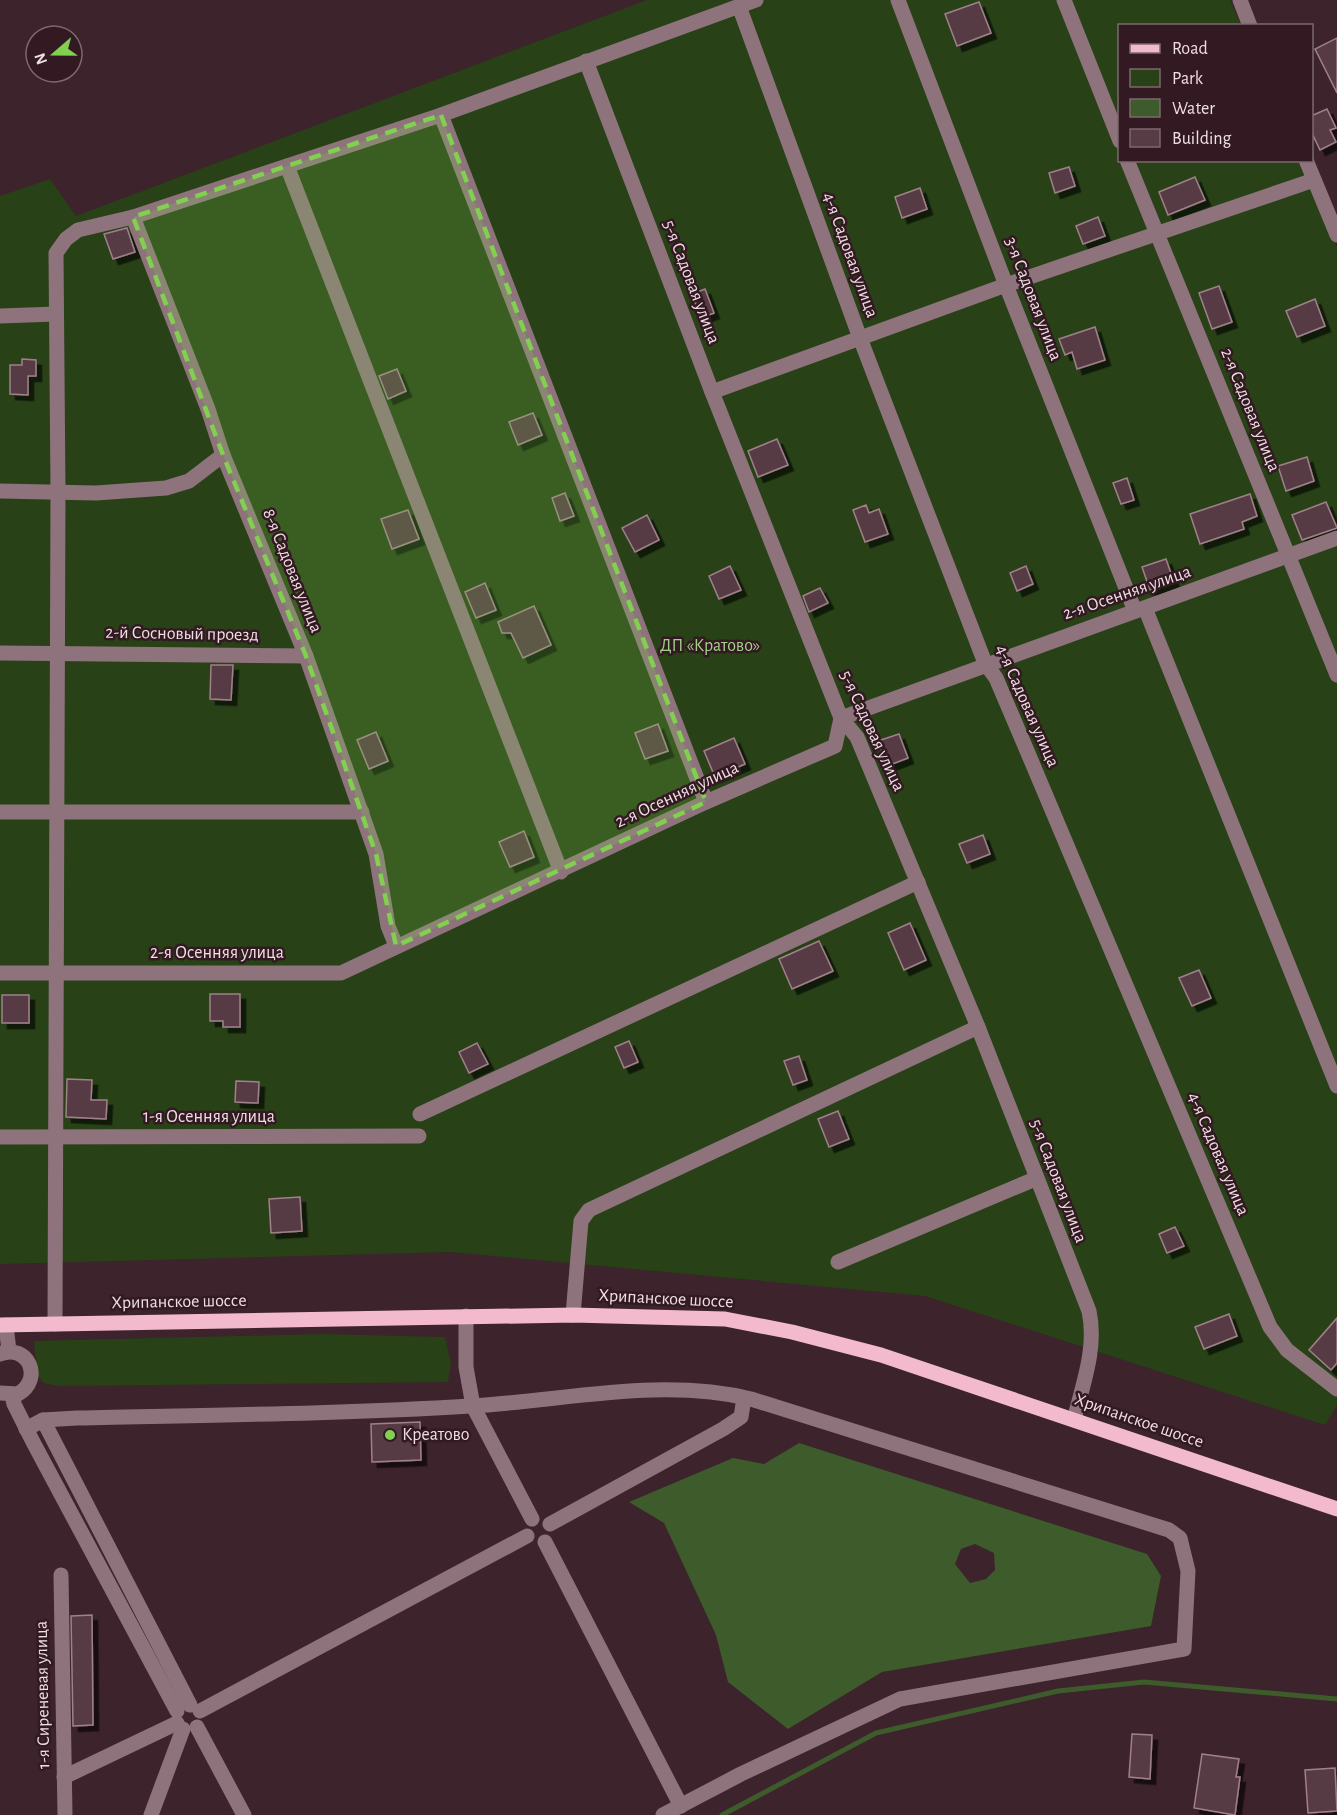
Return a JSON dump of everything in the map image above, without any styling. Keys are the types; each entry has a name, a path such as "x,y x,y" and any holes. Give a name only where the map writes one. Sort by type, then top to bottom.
{"main road":[{"name":"Хрипанское шоссе","path":"3,1325 573,1315 724,1319 792,1332 881,1355 1336,1506"}],"street":[{"path":"55,1324 58,491 56,253 66,239 78,230 133,217 441,115 756,0"},
{"name":"3-я Садовая улица","path":"898,0 1006,285 1337,1086"},
{"path":"1064,0 1118,138"},
{"path":"1240,0 1249,24"},
{"name":"4-я Садовая улица","path":"739,6 860,338 986,663 996,678 1270,1328 1287,1350 1337,1389"},
{"name":"5-я Садовая улица","path":"586,61 712,392 841,718 857,737 918,882 978,1027 1035,1179 1089,1311 1092,1327 1091,1350 1074,1420"},
{"path":"441,115 706,802"},
{"name":"2-я Садовая улица","path":"1128,162 1337,675"},
{"path":"1307,162 1337,235"},
{"path":"287,166 561,872"},
{"path":"712,392 1006,285 1314,180"},
{"name":"8-я Садовая улица","path":"133,217 208,409 223,455 306,656 376,854 388,926 396,946"},
{"path":"0,316 56,314"},
{"path":"0,491 96,493 166,488 189,481 223,455"},
{"name":"2-я Осенняя улица","path":"0,973 341,973 561,872 706,802 835,746 841,718 986,663 1337,538"},
{"name":"2-й Сосновый проезд","path":"0,653 306,656"},
{"path":"0,812 362,812"},
{"path":"420,1114 918,882"},
{"path":"573,1315 581,1221 589,1210 978,1027"},
{"name":"1-я Осенняя улица","path":"0,1137 419,1136"},
{"path":"838,1262 1035,1179"},
{"path":"466,1316 466,1367 473,1406 532,1519"},
{"path":"3,1325 4,1353 21,1354 32,1369 28,1386 6,1394 14,1404 187,1718 244,1815"},
{"path":"26,1429 43,1420 473,1406 633,1391 699,1392 744,1398 1169,1530 1180,1538 1188,1571 1184,1649 900,1699 663,1815"},
{"path":"550,1524 723,1429 741,1417 744,1398"},
{"path":"43,1420 187,1718 151,1815"},
{"path":"532,1519 542,1518 550,1524 551,1533 545,1542"},
{"path":"532,1519 526,1528 527,1536 533,1542 545,1542"},
{"path":"64,1777 187,1718 527,1536"},
{"path":"545,1542 681,1806"},
{"name":"1-я Сиреневая улица","path":"61,1575 64,1815"}],"highlighted area":[{"path":"441,115 706,802 396,946 376,854 306,656 223,455 133,217"}],"green space":[{"name":"ДП «Кратово»","path":"647,0 1230,0 1241,24 1118,24 1118,162 1300,162 1337,247 1337,1405 1325,1425 925,1296 450,1252 0,1264 0,196 50,179 76,216"},
{"path":"322,1334 445,1337 451,1363 448,1382 58,1386 43,1383 37,1374 34,1341"}],"water":[{"path":"799,1443 1147,1554 1161,1576 1151,1626 882,1672 788,1729 728,1682 716,1635 664,1523 629,1502 733,1458 764,1464","holes":["975,1544 994,1553 995,1570 986,1579 970,1583 955,1564 961,1549"]}],"building":[{"path":"979,2 991,33 957,46 945,14"},
{"path":"1337,38 1337,93 1315,49"},
{"path":"1327,109 1336,128 1330,130 1336,142 1320,150 1313,135 1313,115"},
{"path":"1069,167 1075,186 1055,193 1049,173"},
{"path":"1195,177 1205,200 1168,215 1159,192"},
{"path":"920,188 927,209 902,218 895,197"},
{"path":"1098,217 1105,236 1083,244 1076,226"},
{"path":"127,228 135,252 113,259 104,234"},
{"path":"1219,286 1232,322 1212,329 1199,293"},
{"path":"705,289 714,313 701,318 692,294"},
{"path":"1315,299 1325,326 1297,337 1286,311"},
{"path":"1095,327 1105,360 1077,369 1072,352 1065,355 1059,339"},
{"path":"22,359 36,360 36,376 28,376 28,395 10,394 10,365 22,365"},
{"path":"397,369 406,391 388,399 379,376"},
{"path":"533,413 542,435 518,445 509,422"},
{"path":"777,439 788,465 758,477 748,451"},
{"path":"1307,457 1314,481 1286,491 1278,466"},
{"path":"1127,478 1134,500 1121,504 1113,483"},
{"path":"565,493 574,516 560,521 552,498"},
{"path":"1250,494 1257,516 1242,522 1244,529 1200,544 1190,514"},
{"path":"1326,502 1337,528 1302,540 1292,515"},
{"path":"866,505 869,513 879,509 888,534 865,542 853,510"},
{"path":"408,510 419,539 392,549 381,519"},
{"path":"647,515 659,540 635,552 622,528"},
{"path":"1166,559 1174,582 1150,590 1142,567"},
{"path":"730,566 741,590 719,599 709,576"},
{"path":"1026,566 1033,584 1017,591 1010,573"},
{"path":"485,583 496,610 476,618 465,592"},
{"path":"820,588 828,603 809,612 803,596"},
{"path":"534,606 551,645 523,658 511,633 502,633 498,622"},
{"path":"211,665 233,665 231,700 210,699"},
{"path":"658,724 668,751 645,759 635,733"},
{"path":"376,732 388,761 369,769 357,740"},
{"path":"899,734 908,758 887,766 878,741"},
{"path":"734,738 745,764 715,777 704,751"},
{"path":"524,831 534,857 510,867 499,842"},
{"path":"983,835 990,854 967,863 959,844"},
{"path":"910,923 926,960 904,970 888,933"},
{"path":"819,941 833,971 792,989 779,959"},
{"path":"1199,970 1211,998 1192,1006 1179,978"},
{"path":"210,994 240,994 240,1027 223,1027 223,1021 210,1021"},
{"path":"2,995 29,995 29,1023 2,1023"},
{"path":"629,1041 638,1062 624,1068 615,1047"},
{"path":"477,1043 488,1064 469,1073 459,1052"},
{"path":"799,1056 807,1080 793,1085 784,1061"},
{"path":"67,1079 92,1080 91,1100 107,1100 106,1119 66,1117"},
{"path":"236,1081 259,1082 258,1103 235,1102"},
{"path":"838,1111 849,1139 829,1147 818,1119"},
{"path":"300,1197 302,1231 271,1233 269,1199"},
{"path":"1175,1227 1184,1246 1167,1253 1159,1234"},
{"path":"1229,1314 1237,1336 1204,1349 1195,1327"},
{"path":"1337,1318 1337,1363 1331,1370 1309,1350"},
{"path":"420,1422 421,1460 372,1462 371,1424"},
{"path":"92,1615 93,1725 73,1726 71,1616"},
{"path":"1132,1734 1152,1735 1150,1779 1129,1777"},
{"path":"1202,1754 1239,1759 1236,1777 1240,1777 1235,1815 1194,1808"},
{"path":"1335,1768 1337,1811 1308,1813 1305,1770"}],"waterway":[{"path":"722,1815 876,1733 1058,1691 1144,1682 1337,1699"}],"place":[{"name":"Креатово","path":"390,1435"}]}
